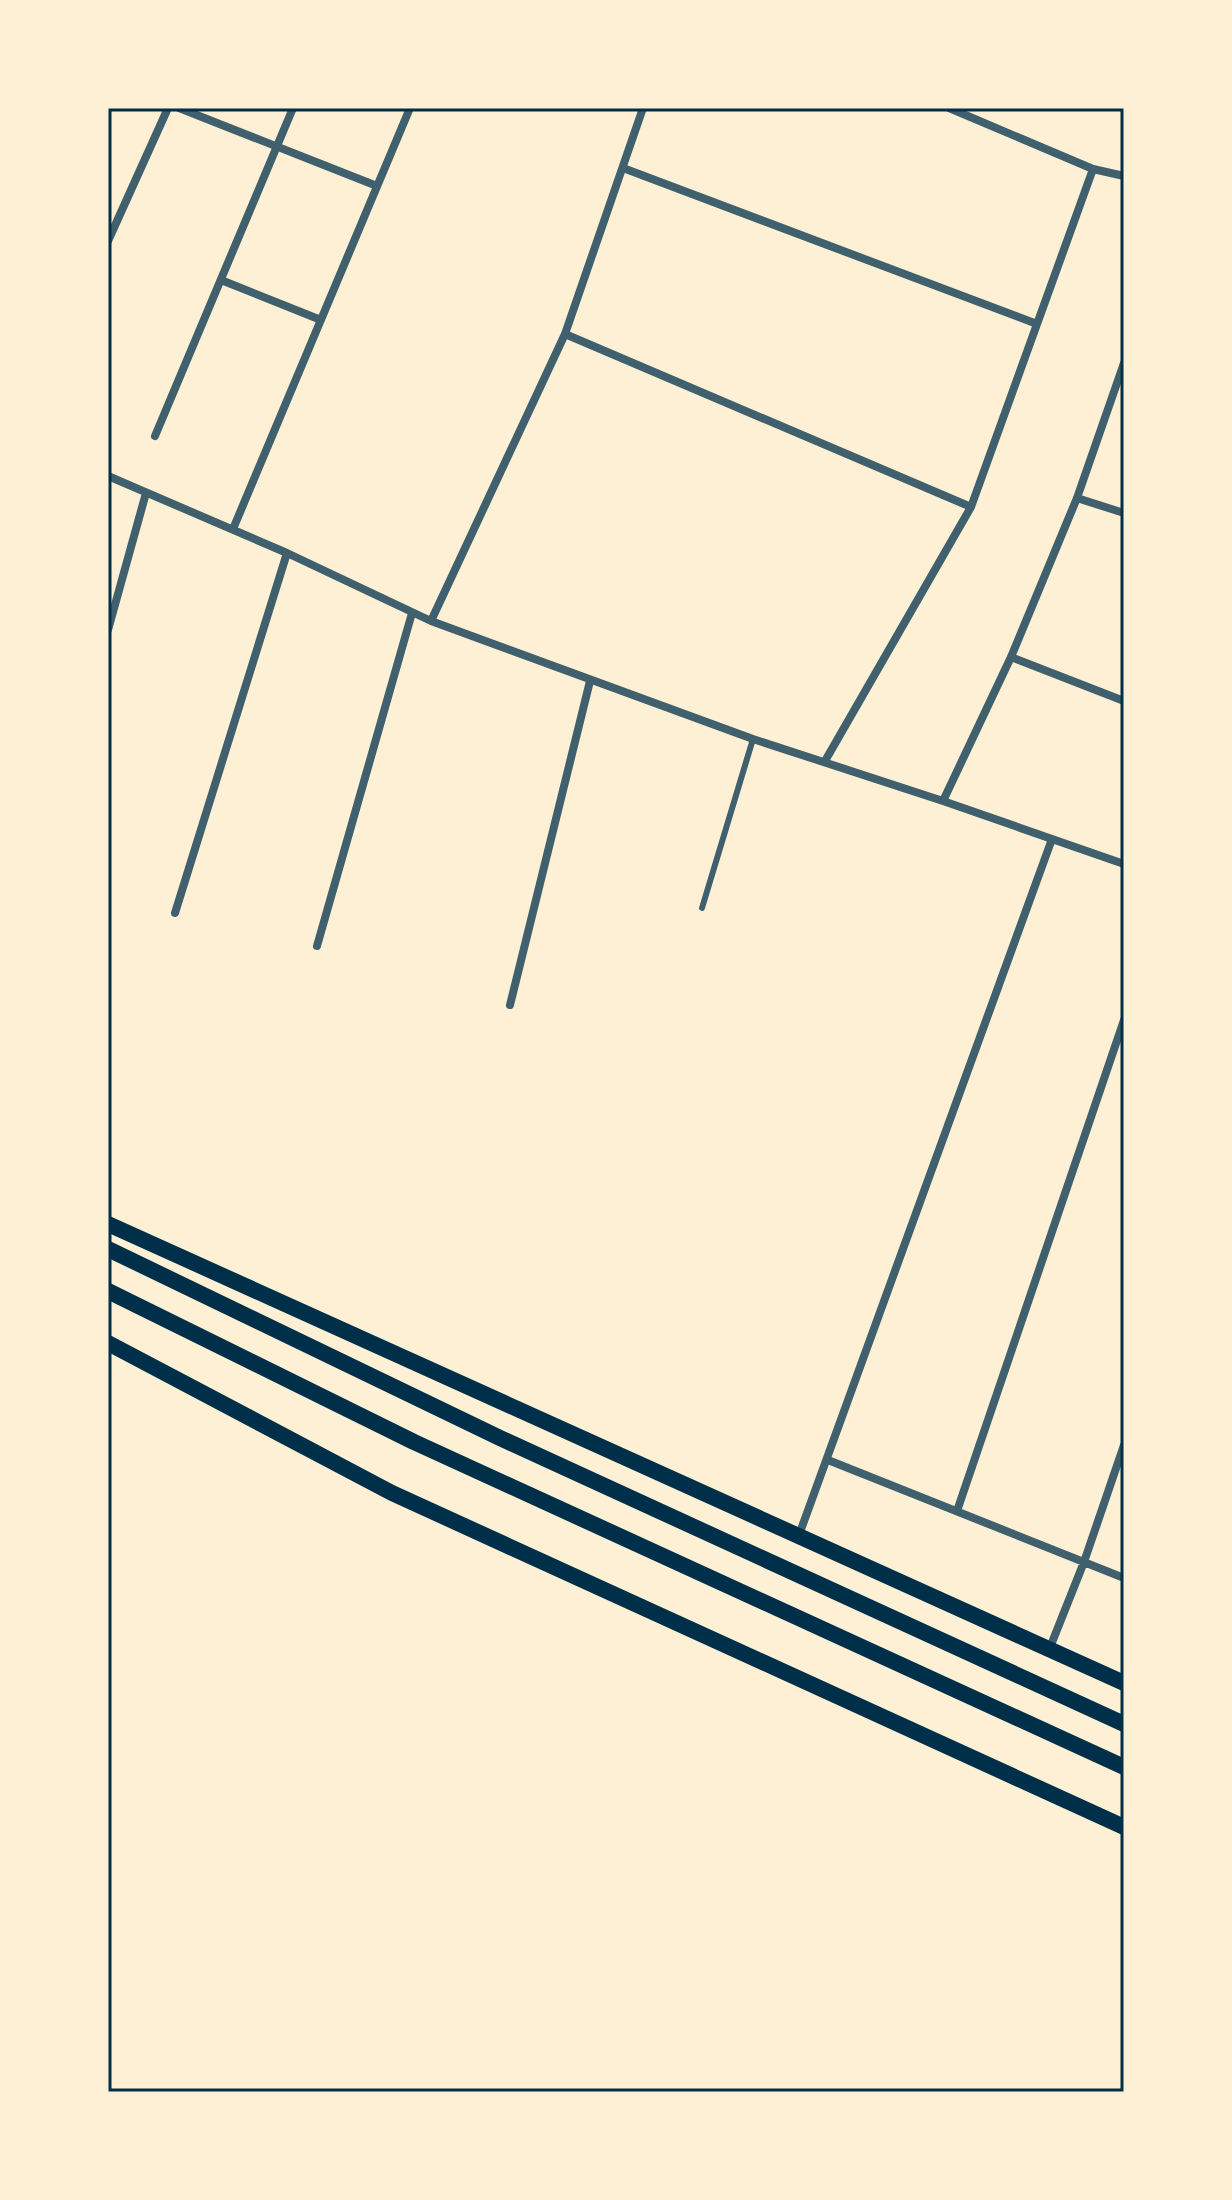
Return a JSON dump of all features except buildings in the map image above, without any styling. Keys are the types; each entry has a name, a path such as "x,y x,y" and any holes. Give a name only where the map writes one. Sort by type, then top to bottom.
{"main road":[{"path":"108,1224 1124,1683"},
{"path":"108,1249 500,1438 1124,1724"},
{"path":"108,1291 414,1442 1124,1767"},
{"path":"108,1343 392,1493 1124,1827"}],"street":[{"path":"108,241 168,108"},
{"path":"179,108 377,186"},
{"path":"155,436 293,108"},
{"path":"233,529 410,108"},
{"path":"431,621 565,334 643,108"},
{"path":"949,108 1093,169 1124,176"},
{"path":"623,168 1037,324"},
{"path":"825,761 971,507 1093,169"},
{"path":"221,280 321,320"},
{"path":"565,334 971,507"},
{"path":"943,801 1011,657 1077,498 1124,363"},
{"path":"108,476 287,553 431,621 753,739 1124,864"},
{"path":"108,630 146,493"},
{"path":"1077,498 1124,513"},
{"path":"175,913 287,553"},
{"path":"317,946 412,613"},
{"path":"1011,657 1124,701"},
{"path":"510,1005 590,681"},
{"path":"799,1535 1052,839"},
{"path":"957,1511 1124,1020"},
{"path":"1049,1650 1084,1562 1124,1445"},
{"path":"828,1460 1124,1578"}],"lane":[{"path":"702,908 753,739"}]}
